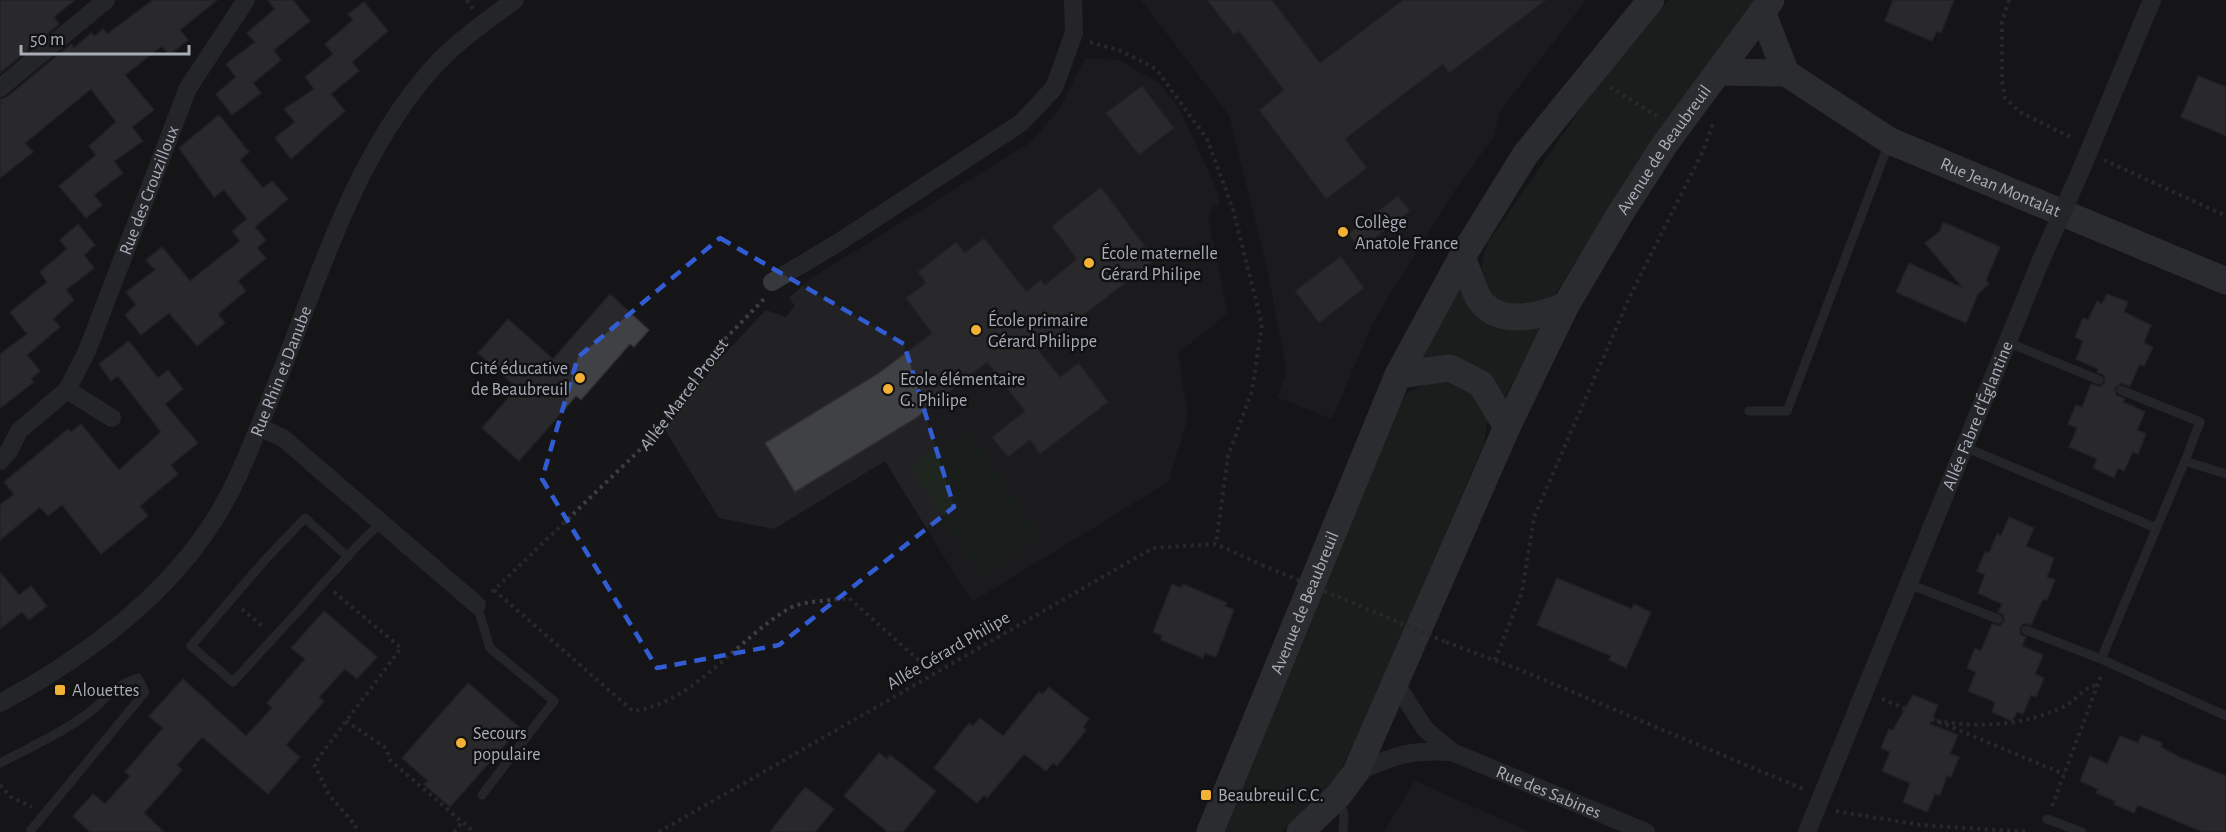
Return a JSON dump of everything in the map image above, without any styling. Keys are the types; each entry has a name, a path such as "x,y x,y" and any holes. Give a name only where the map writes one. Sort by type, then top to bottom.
{"main road":[{"name":"Avenue de Beaubreuil","path":"1209,832 1398,375 1462,257 1525,155 1651,0"},
{"name":"Avenue de Beaubreuil","path":"1300,832 1338,796 1356,772 1507,427 1566,305 1620,214 1677,128 1766,6"},
{"path":"1718,72 1786,73 1766,6"},
{"name":"Rue Jean Montalat","path":"1786,73 1890,141 2226,281"},
{"path":"1462,257 1482,304 1509,318 1548,313 1566,305"},
{"path":"1398,375 1450,368 1481,384 1507,427"}],"street":[{"path":"0,88 106,0"},
{"name":"Rue des Crouzilloux","path":"0,437 19,431 68,390 87,351 188,87 246,0"},
{"name":"Rue Rhin et Danube","path":"0,703 51,676 91,648 156,591 207,531 238,477 292,349 349,196 388,125 430,71 515,0"},
{"path":"772,282 836,244 1021,123 1054,88 1074,33 1073,0"},
{"name":"Allée Fabre d'Églantine","path":"1807,832 2041,260 2152,0"},
{"path":"68,390 112,418"},
{"path":"259,427 283,438 477,605"},
{"name":"Rue des Crouzilloux","path":"0,461 9,451 19,431"},
{"name":"Rue des Sabines","path":"1395,682 1425,729 1452,752 1646,832"},
{"name":"Rue des Sabines","path":"1356,772 1399,755 1420,750 1452,752"}],"lane":[{"path":"1749,411 1787,411 1890,141"},
{"path":"2007,342 2100,380"},
{"path":"2104,660 2200,422 2121,390"},
{"path":"1965,447 2156,528"},
{"path":"2185,460 2226,474"},
{"path":"348,557 305,518 230,599 191,646 233,682 382,523"},
{"path":"1909,584 1998,619"},
{"path":"477,605 490,648 554,701 482,795"},
{"path":"2026,630 2104,660 2226,716"},
{"path":"0,763 47,739 87,714 118,684 138,678 145,692 31,830"},
{"path":"1338,796 1344,814 1343,831"},
{"path":"2047,819 2082,832"}],"path":[{"path":"2009,0 2002,21 2002,81 2005,98 2020,112 2089,150 2226,216"},
{"path":"1085,40 1121,51 1156,69 1207,139 1233,209 1262,325 1252,392 1228,456 1216,544"},
{"path":"1590,75 1677,128 1704,149"},
{"path":"1495,660 1522,592 1534,518 1631,294 1704,149 1716,117"},
{"name":"Allée Marcel Proust","path":"477,605 648,442 726,338 763,300 772,282"},
{"name":"Allée Gérard Philipe","path":"659,832 1153,548 1216,544 1446,642 1495,660 1820,802 1920,825 2029,832"},
{"path":"326,598 332,590 401,648 314,764 329,795 356,826 352,832"},
{"path":"494,590 633,711 648,710 675,696 726,659 758,630 793,607 849,598 934,674"},
{"path":"230,599 274,637"},
{"path":"2047,819 2098,685 2104,660"},
{"path":"2064,774 1934,720 1999,726 2014,723 2043,716 2067,706 2092,686 2098,685"},
{"path":"1865,692 1906,709"},
{"path":"346,721 386,748 390,760 474,832"},
{"path":"0,785 11,797 42,814"},
{"path":"454,832 462,822"}],"highlighted area":[{"path":"720,238 904,344 954,507 779,645 657,668 542,479 578,357"}],"shaded area":[{"name":"Collège Anatole France","path":"1141,0 1586,0 1500,111 1495,135 1455,190 1373,322 1332,419 1277,397 1287,371 1268,273 1229,115"},
{"path":"1669,0 1757,0 1680,101 1551,300 1532,308 1502,305 1489,290 1483,276 1483,260 1489,241 1593,91"},
{"name":"École primaire Gérard Philippe","path":"1085,58 1118,60 1159,83 1179,108 1220,197 1219,204 1212,208 1208,219 1228,313 1178,353 1188,417 1168,482 972,602 885,461 774,529 719,518 665,430 716,363 766,310 786,317 795,306 789,298 810,279 1031,142 1060,108"},
{"path":"1464,280 1474,304 1545,325 1502,401 1418,361"},
{"path":"1429,383 1448,383 1467,388 1488,419 1484,443 1365,721 1336,779 1281,832 1224,832 1397,408 1408,392"},
{"path":"969,428 1040,538 980,576 910,466"},
{"path":"1415,781 1530,832 1384,832"}],"building":[{"path":"0,0 75,0 54,17 59,24 0,73"},
{"path":"153,0 217,0 180,30 188,40 169,55 162,46 125,75 154,110 132,127 143,141 114,161 123,173 94,195 102,205 86,218 59,186 96,155 89,146 116,122 91,89 25,143 33,152 0,178 0,99 7,97 71,44 74,48 91,33 95,36 103,29 107,34"},
{"path":"268,0 293,0 310,21 274,50 281,60 253,83 261,93 232,115 216,94 236,77 226,64 255,42 247,33 275,9"},
{"path":"1207,0 1272,0 1320,63 1403,0 1546,0 1449,73 1443,64 1345,139 1367,168 1326,199 1259,110 1284,90 1239,31 1234,35"},
{"path":"1893,0 1954,0 1941,33 1937,31 1932,41 1885,21"},
{"path":"364,2 388,31 352,62 359,71 331,94 345,111 291,159 275,138 295,122 284,109 314,89 305,77 333,54 325,44 353,20 348,14"},
{"path":"2198,76 2226,87 2226,136 2181,117"},
{"path":"1142,86 1174,128 1139,155 1106,113"},
{"path":"219,115 249,152 240,160 263,188 272,181 288,199 255,227 266,240 257,248 266,258 238,281 246,291 218,314 225,323 197,346 169,313 141,335 125,315 136,305 126,292 155,270 146,260 162,247 190,281 240,241 232,231 247,219 224,190 214,197 179,148"},
{"path":"1101,187 1155,260 1038,350 1060,377 1079,363 1108,402 1040,454 1030,440 1008,457 992,437 1025,411 987,362 916,418 795,492 765,443 879,373 932,333 906,298 926,283 918,272 956,242 965,253 984,238 1026,291 1041,280 1045,285 1077,259 1052,226"},
{"path":"1398,196 1410,211 1360,249 1348,234"},
{"path":"1943,222 2000,247 1986,280 1989,284 1978,294 1966,323 1896,292 1909,263 1963,288 1925,243 1940,231"},
{"path":"78,224 95,245 84,255 94,268 66,290 74,300 53,319 60,327 27,355 40,371 31,379 34,382 0,408 0,354 27,334 10,312 47,282 40,272 67,249 60,240"},
{"path":"1341,256 1364,288 1319,323 1295,291"},
{"path":"610,294 649,330 634,347 630,344 581,400 576,396 519,461 482,428 517,388 478,353 508,319 553,359"},
{"path":"2107,294 2128,302 2124,312 2151,325 2144,343 2153,347 2144,366 2139,365 2130,386 2121,383 2115,388 2116,395 2125,399 2123,402 2145,412 2137,430 2146,434 2138,454 2133,452 2124,471 2118,468 2114,478 2093,468 2097,459 2069,447 2077,428 2068,424 2076,405 2082,407 2091,384 2100,387 2105,382 2104,375 2097,372 2098,369 2076,359 2083,341 2075,337 2083,318 2088,320 2097,301 2102,304"},
{"path":"129,341 158,378 168,370 183,389 165,404 198,443 171,465 178,474 140,506 148,516 101,554 62,505 48,516 40,507 0,540 0,505 14,494 4,482 68,429 71,432 81,424 119,470 161,432 118,376 111,381 99,364"},
{"path":"2009,517 2034,528 2026,546 2054,558 2047,577 2055,580 2047,600 2043,599 2031,625 2024,623 2020,628 2020,634 2026,637 2022,646 2043,655 2035,674 2044,678 2036,697 2031,695 2023,714 2017,712 2012,721 1992,712 1995,702 1968,691 1976,672 1967,668 1975,648 1981,651 1992,624 2000,626 2004,621 2004,615 1998,612 2002,604 1978,593 1985,575 1977,571 1985,552 1989,553 1997,534 2001,536"},
{"path":"0,572 19,595 31,586 47,606 29,620 22,612 0,629"},
{"path":"1557,578 1632,609 1634,604 1651,612 1626,668 1609,660 1611,656 1537,625"},
{"path":"1172,584 1181,588 1183,584 1227,603 1225,606 1234,610 1216,657 1205,653 1203,658 1161,640 1162,636 1153,632"},
{"path":"324,611 377,657 357,679 345,669 319,697 324,701 286,745 300,757 268,794 202,737 177,765 182,770 144,813 164,832 90,832 73,816 93,794 105,804 130,776 125,772 163,728 149,716 183,679 246,736 272,708 267,703 305,659 291,648"},
{"name":"Secours populaire","path":"468,683 520,728 450,807 424,784 428,781 402,758"},
{"path":"1049,687 1089,719 1083,727 1086,730 1057,766 1053,763 1046,771 1024,754 987,798 984,795 977,803 934,768 969,723 973,726 980,718 1003,736 1039,692 1043,694"},
{"path":"1913,695 1938,705 1930,724 1958,735 1950,754 1959,757 1951,777 1947,776 1940,795 1935,794 1927,812 1903,802 1910,783 1882,771 1890,752 1881,748 1889,729 1893,730"},
{"path":"2142,735 2162,743 2161,747 2179,757 2226,776 2226,832 2203,832 2138,805 2134,813 2114,804 2115,801 2096,793 2098,789 2080,781 2090,756 2107,764 2120,736 2138,743"},
{"path":"879,753 887,759 890,755 936,791 903,832 888,832 844,796"},
{"path":"805,787 834,809 815,832 770,832"}],"place":[{"name":"Collège Anatole France","path":"1343,232"},
{"name":"École maternelle Gérard Philipe","path":"1089,263"},
{"name":"École primaire Gérard Philippe","path":"976,330"},
{"name":"Cité éducative de Beaubreuil","path":"580,378"},
{"name":"Ecole élémentaire G. Philipe","path":"888,389"},
{"name":"Alouettes","path":"60,690"},
{"name":"Secours populaire","path":"461,743"},
{"name":"Beaubreuil C.C.","path":"1206,795"}]}
